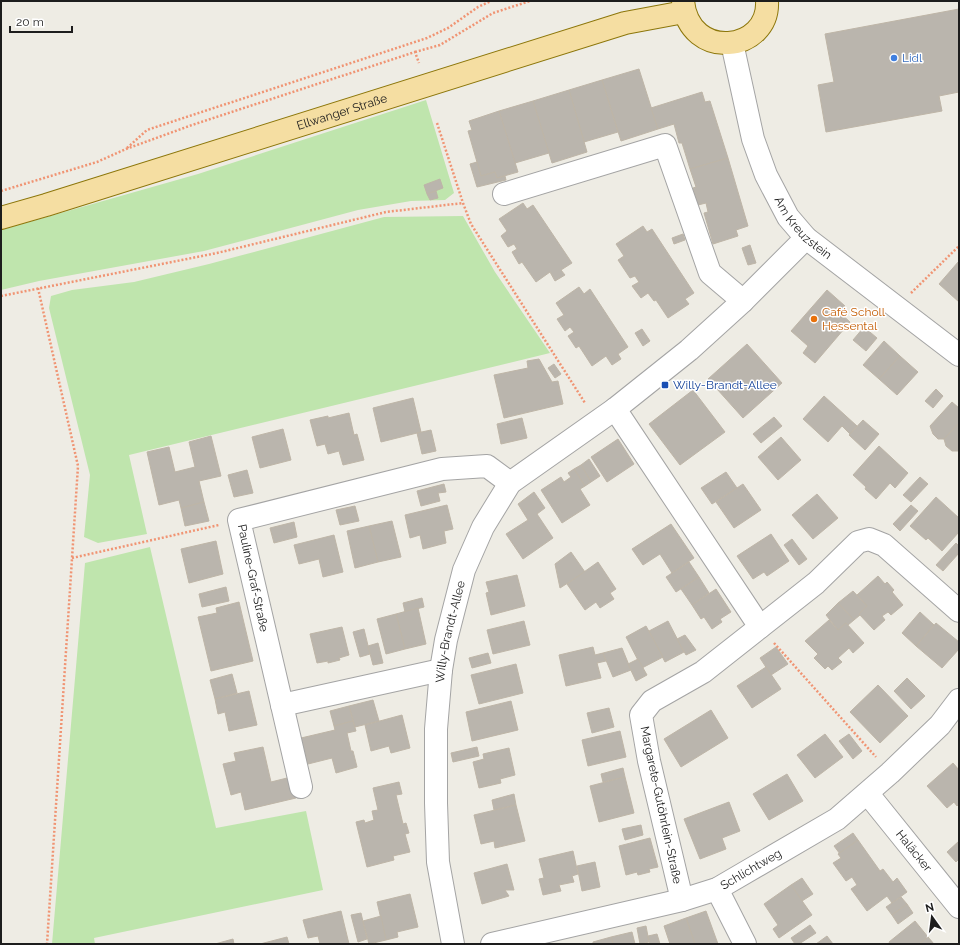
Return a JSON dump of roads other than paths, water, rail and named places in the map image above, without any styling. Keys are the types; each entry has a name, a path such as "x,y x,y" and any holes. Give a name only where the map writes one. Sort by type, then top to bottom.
{"main road":[{"path":"684,6 689,23 707,40 719,43 732,43 745,39 756,31 764,19 768,6 767,1"},
{"name":"Ellwanger Straße","path":"1,218 625,23 684,6"}],"street":[{"name":"Am Kreuzstein","path":"732,43 754,139 766,175 788,217 806,238 959,355"},
{"path":"504,194 665,145 710,273 743,300"},
{"name":"Willy-Brandt-Allee","path":"453,944 438,862 436,730 441,670 446,640 464,570 483,527 510,483 615,409 689,350 743,300 806,238"},
{"path":"615,409 760,627"},
{"name":"Pauline-Graf-Straße","path":"301,787 239,520 442,469 486,466 510,483"},
{"name":"Margarete-Gutöhrlein-Straße","path":"682,900 651,769 641,715 652,701 703,672 816,583 858,542 869,539 884,545 959,611"},
{"path":"282,705 441,670"},
{"name":"Schlichtweg","path":"492,944 682,900 717,889 837,819 890,774 940,725 959,700"},
{"name":"Haläcker","path":"868,794 959,908"},
{"path":"717,889 745,944"}],"place":[{"name":"Lidl","path":"894,58"},
{"name":"Café Scholl Hessental","path":"814,319"},
{"name":"Willy-Brandt-Allee","path":"665,385"}]}
